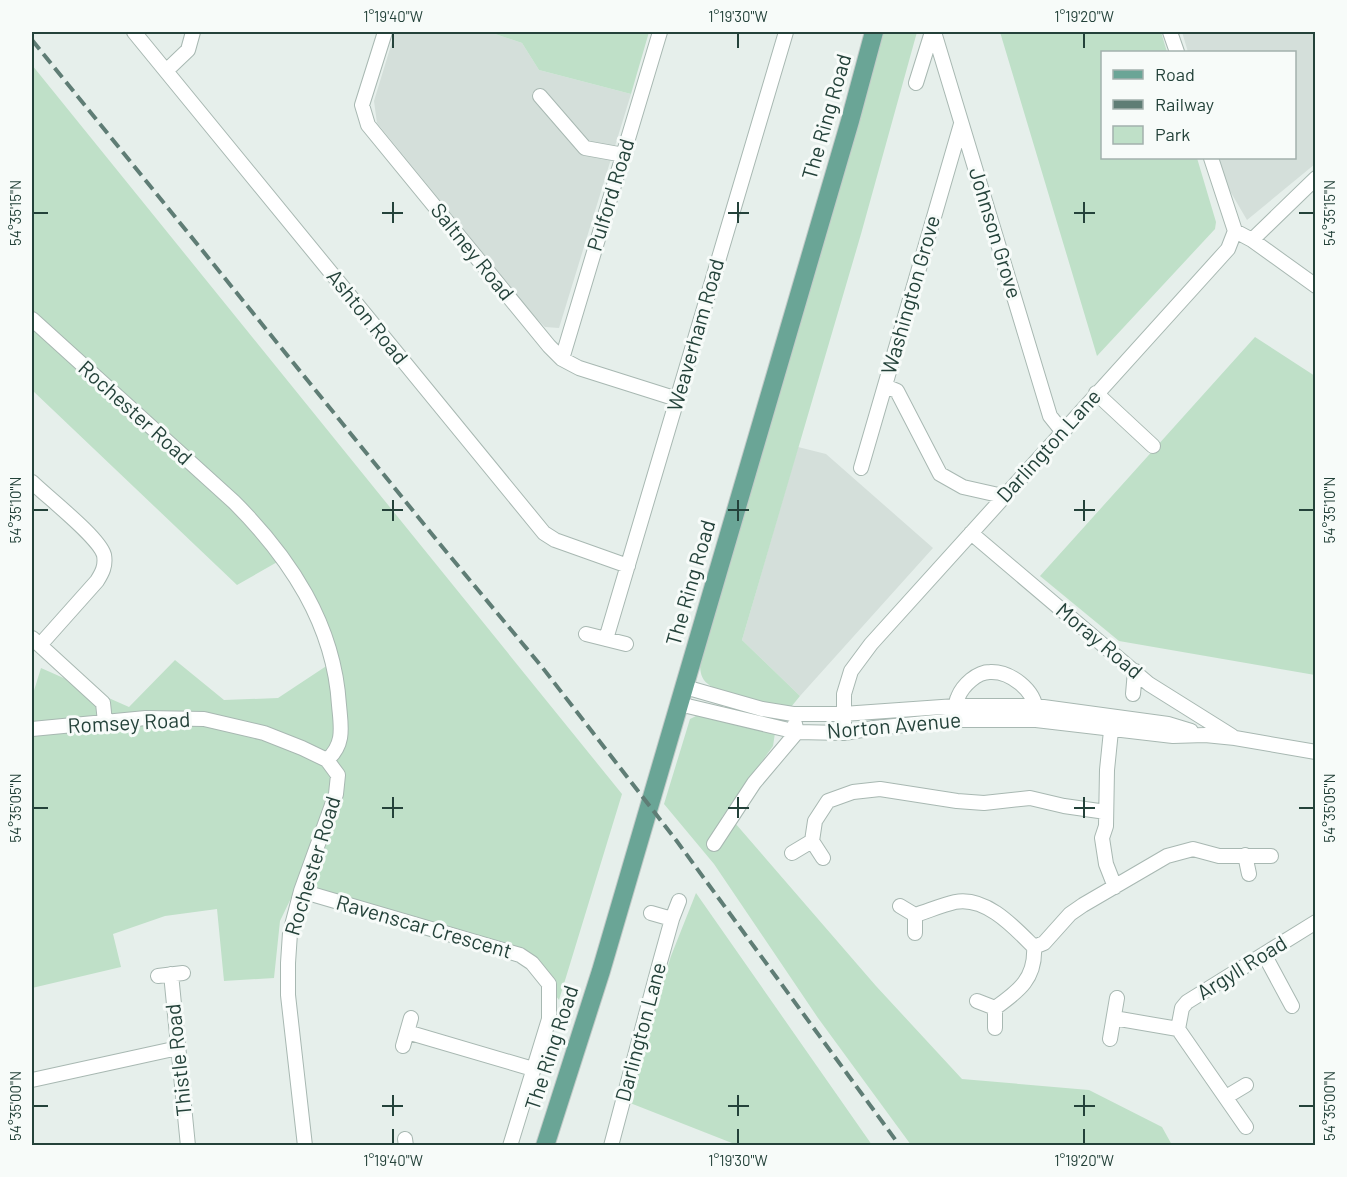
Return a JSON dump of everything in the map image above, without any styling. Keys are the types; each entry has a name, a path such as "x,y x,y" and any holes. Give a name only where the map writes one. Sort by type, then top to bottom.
{"main road":[{"name":"The Ring Road","path":"545,1146 601,971 850,121 874,32"}],"street":[{"name":"Ashton Road","path":"134,32 544,533 555,540 628,566"},
{"path":"166,71 188,50 193,32"},
{"name":"Saltney Road","path":"385,32 362,105 368,125 562,359 579,368 677,399"},
{"name":"Pulford Road","path":"562,359 660,32"},
{"name":"Weaverham Road","path":"606,639 786,32"},
{"name":"Johnson Grove","path":"916,84 933,32"},
{"name":"Johnson Grove","path":"933,32 1050,416 1062,431"},
{"path":"1170,32 1177,51"},
{"path":"540,96 585,148 624,155"},
{"name":"Washington Grove","path":"861,468 961,123"},
{"path":"1211,159 1235,231 1252,240 1316,286"},
{"path":"1252,240 1316,178"},
{"name":"Darlington Lane","path":"844,733 844,694 851,671 871,644 1228,249 1235,231"},
{"name":"Rochester Road","path":"32,319 234,502 262,531 285,560 316,614 325,636 334,671 339,706 339,742 336,751 327,760 338,775 336,795 301,891 290,933 288,995 306,1146"},
{"path":"885,386 897,391 940,474 963,487 1003,496"},
{"path":"1096,393 1153,446"},
{"path":"32,482 100,546 104,554 105,564 97,581 36,641 103,703 105,722"},
{"name":"Moray Road","path":"971,533 1149,684 1235,738"},
{"path":"586,633 626,644"},
{"path":"956,713 957,698 970,680 988,671 1001,672 1019,681 1030,694 1036,713"},
{"path":"1133,694 1135,671"},
{"name":"Norton Avenue","path":"682,696 793,714 1036,713 1112,722 1173,736 1204,735 1235,738 1316,752"},
{"name":"Norton Avenue","path":"682,696 797,732 844,733 956,713"},
{"path":"714,844 754,783 797,732 793,714"},
{"name":"Romsey Road","path":"32,729 174,717 204,719 264,733 327,760"},
{"path":"1112,722 1102,838 1103,853 1115,887"},
{"path":"823,858 812,841 815,821 828,801 853,792 880,789 984,803 1030,798 1106,812"},
{"path":"792,854 812,841"},
{"path":"1034,947 1044,943 1070,914 1167,856 1193,849 1220,856 1271,856"},
{"path":"1245,855 1249,874"},
{"name":"Ravenscar Crescent","path":"301,891 520,955 532,963 549,984 549,1019 510,1146"},
{"name":"Darlington Lane","path":"611,1146 672,920 680,901"},
{"path":"900,906 915,915 956,902 976,903 1016,928 1034,947 1035,963 1029,977 1010,997 995,1008"},
{"path":"651,913 672,920"},
{"path":"915,915 915,933"},
{"name":"Argyll Road","path":"1178,1029 1182,1008 1187,1002 1316,922"},
{"path":"1264,954 1292,1006"},
{"name":"Thistle Road","path":"171,974 188,1146"},
{"path":"1110,1039 1117,998"},
{"path":"977,1001 995,1008"},
{"path":"995,1008 995,1028"},
{"path":"1114,1018 1178,1029 1246,1126"},
{"path":"407,1032 533,1069"},
{"path":"32,1080 178,1048"},
{"path":"1226,1097 1246,1085"}],"shaded area":[{"path":"395,32 489,32 522,43 539,70 631,94 559,328 545,327 535,317 377,123 374,101"},
{"path":"1182,32 1315,32 1315,164 1247,220 1230,191 1228,192 1217,159 1296,159 1296,51 1188,51"},
{"path":"798,447 826,454 933,548 800,696 742,640"}],"green space":[{"path":"489,32 649,32 631,94 539,70 522,43"},
{"path":"885,32 917,32 861,234 742,640 800,696 791,707 748,699 715,689 704,680 700,663 881,36"},
{"path":"1000,32 1161,32 1167,51 1101,51 1101,159 1197,159 1216,222 1215,229 1097,356"},
{"path":"32,65 622,794 559,1000 530,962 294,892 280,921 274,978 224,981 217,909 165,916 113,934 121,967 32,988 32,697 41,668 129,707 175,660 224,700 278,698 337,659 279,561 237,585 32,390"},
{"path":"1255,337 1315,376 1315,675 1119,641 1040,576"},
{"path":"702,713 775,733 773,746 722,817 735,823 876,986 962,1079 1089,1090 1162,1127 1172,1145 911,1145 818,1018 714,864 664,804 690,719"},
{"path":"696,893 872,1145 737,1145 625,1101 671,956"}],"railway":[{"path":"32,40 542,667 676,840 900,1146"}]}
